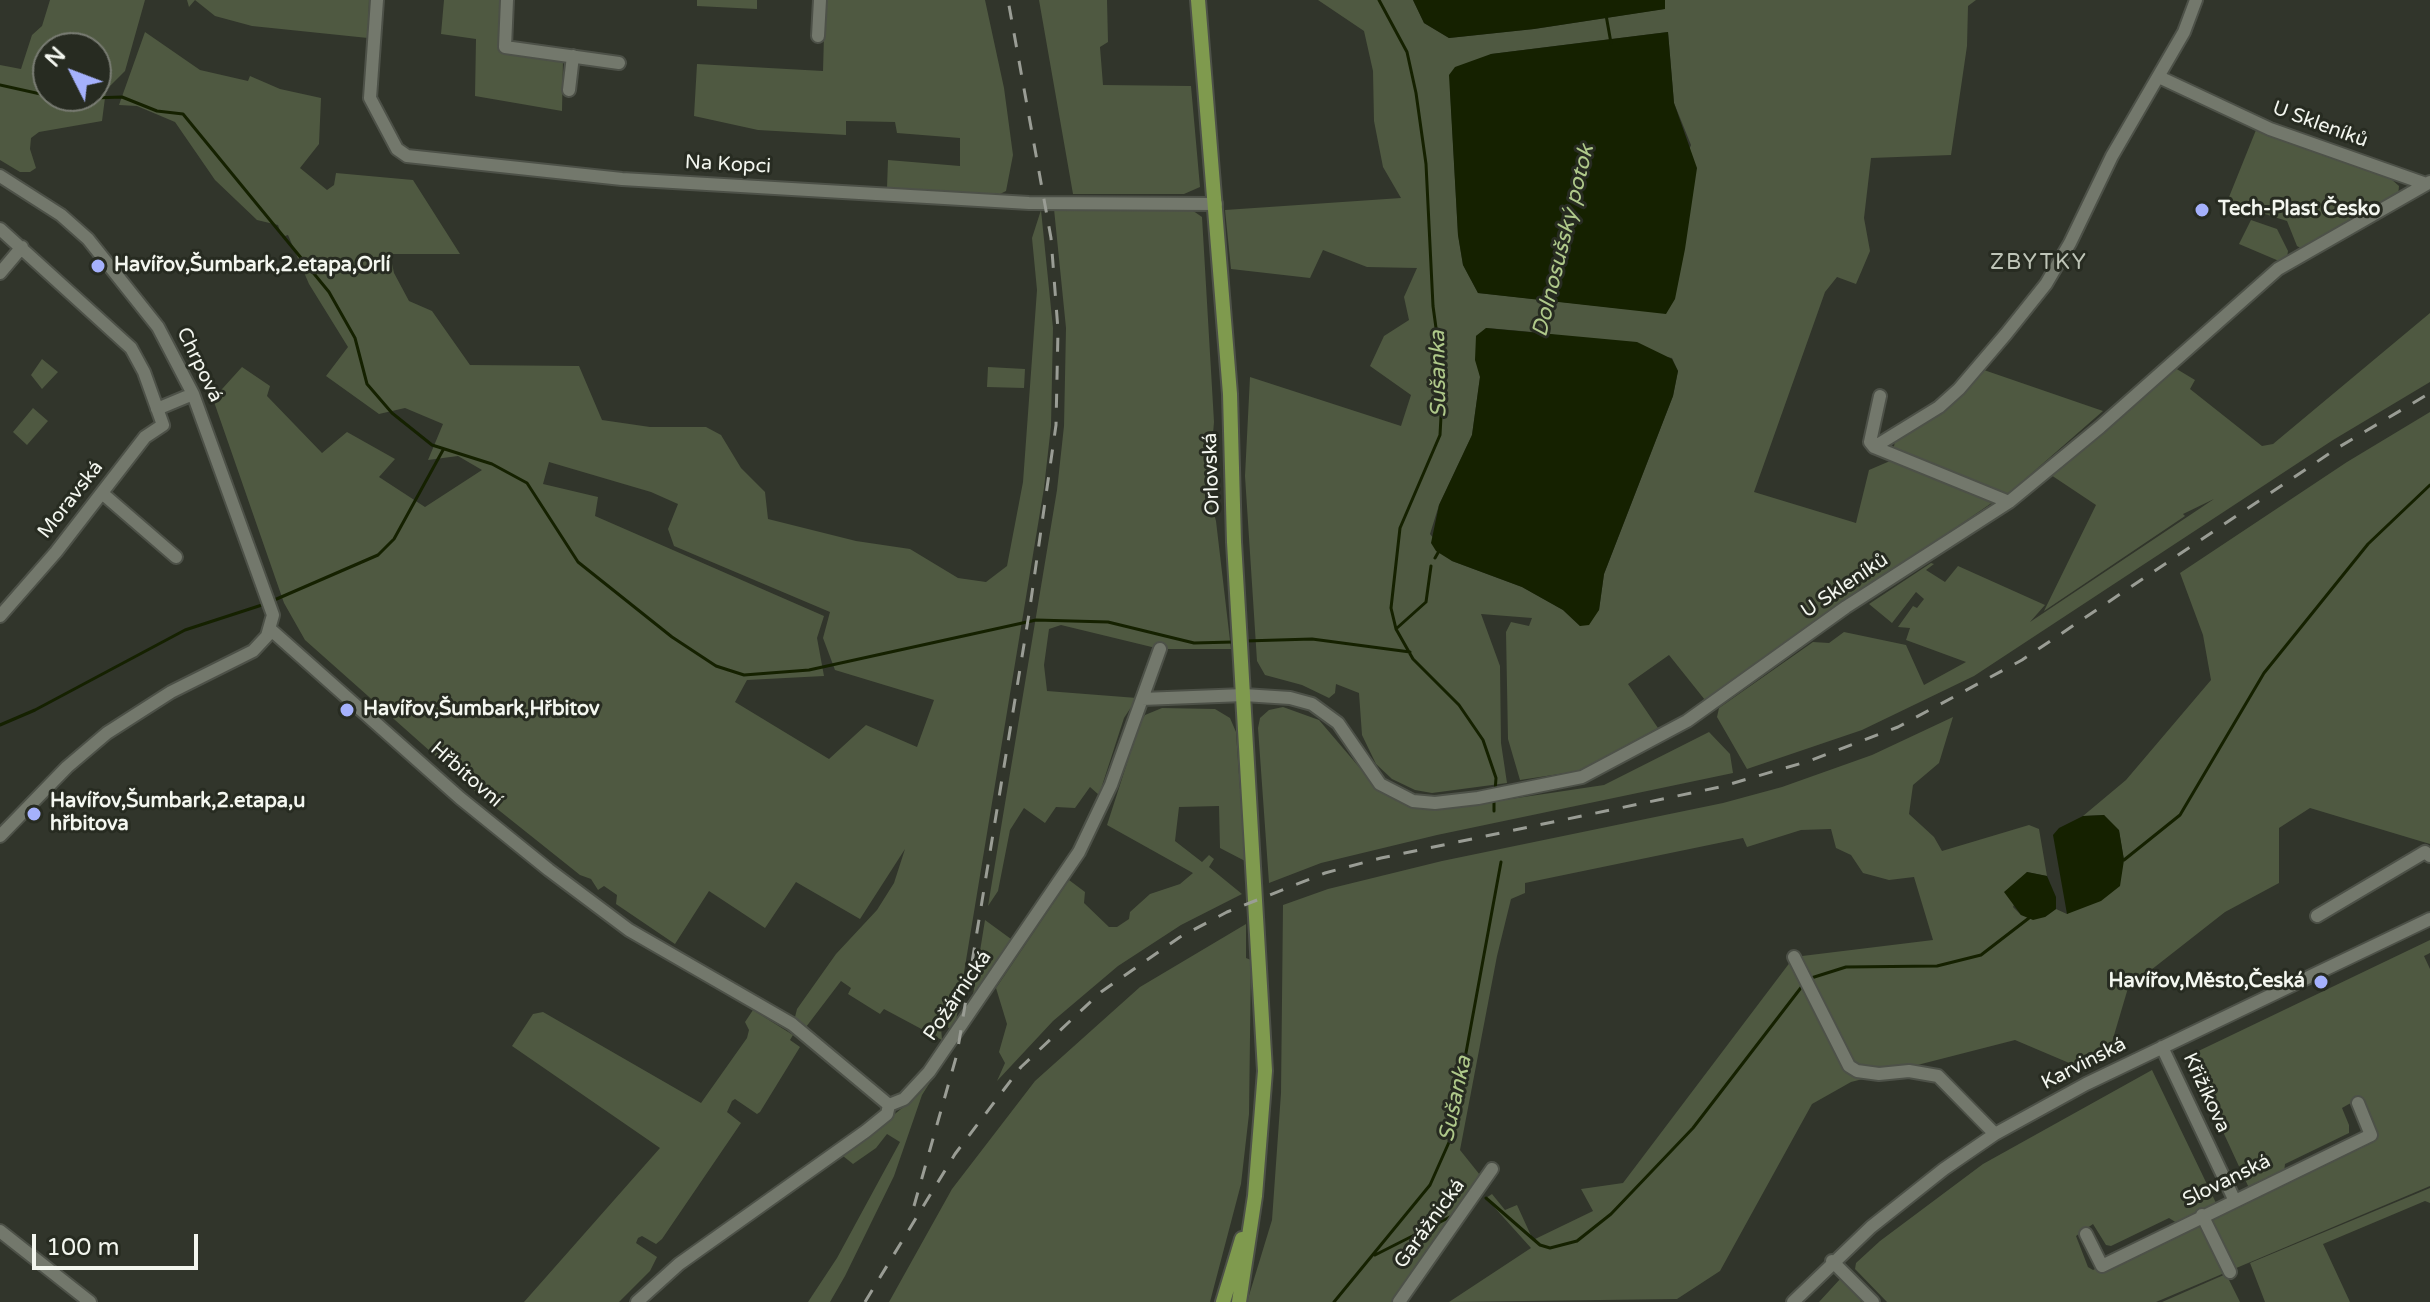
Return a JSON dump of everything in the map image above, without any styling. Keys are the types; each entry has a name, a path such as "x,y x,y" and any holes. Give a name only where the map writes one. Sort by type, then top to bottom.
{"main road":[{"name":"Orlovská","path":"1198,0 1230,394 1239,628 1260,948 1265,1071 1255,1196"},
{"path":"1223,1302 1255,1196"},
{"path":"1239,1302 1255,1196"}],"street":[{"name":"Na Kopci","path":"377,0 370,98 397,149 407,156 628,180 1029,203 1216,204"},
{"path":"507,0 505,47 619,63"},
{"path":"818,36 820,0"},
{"path":"1874,447 1939,407 1959,389 2046,284 2070,243 2112,156 2184,32 2196,0"},
{"path":"569,90 573,56"},
{"name":"U Skleníků","path":"2159,77 2270,129 2428,183"},
{"name":"Chrpová","path":"0,176 61,215 103,254 158,327 193,394 271,605 270,629"},
{"name":"U Skleníků","path":"1244,695 1290,698 1318,707 1338,723 1375,778 1401,797 1435,803 1478,798 1582,777 1687,721 1846,607 2009,502 2100,427 2278,269 2428,183"},
{"path":"0,229 131,348 144,372 157,409 193,394"},
{"path":"0,273 22,247"},
{"path":"1880,396 1870,442 1874,447 2009,502"},
{"name":"Moravská","path":"0,616 145,437 163,425 157,409"},
{"path":"102,493 176,557"},
{"path":"0,836 67,767 107,733 171,692 253,651 270,629"},
{"name":"Hřbitovní","path":"270,629 460,798 581,894 641,937 797,1028 889,1105"},
{"name":"Požárnická","path":"637,1302 679,1264 866,1131 887,1114 889,1105 904,1099 929,1072 1079,852 1111,785 1160,649"},
{"path":"1142,699 1244,695"},
{"path":"2317,916 2425,852 2430,856"},
{"name":"Karvinská","path":"1793,1302 1832,1261 1909,1195 1995,1134 2162,1047 2430,919"},
{"path":"1796,961 1849,1066 1857,1071 1879,1074 1909,1071 1938,1076 1995,1134"},
{"name":"Křižíkova","path":"2162,1047 2234,1199"},
{"name":"Slovanská","path":"2086,1234 2102,1266 2234,1199 2371,1135 2358,1103"},
{"name":"Garážnická","path":"1399,1302 1492,1169"},
{"path":"2202,1215 2230,1272"},
{"path":"1,1231 90,1302"},
{"path":"1832,1261 1873,1302"},
{"path":"66,1302 75,1290"}],"shaded area":[{"path":"50,0 145,0 125,71 112,84 112,32 35,32 42,26"},
{"path":"195,0 369,0 368,38 252,26 215,16"},
{"path":"444,0 501,0 499,50 563,60 562,111 475,96 476,39 441,34"},
{"path":"697,0 757,0 757,9 697,6"},
{"path":"825,0 985,0 1004,88 1013,155 1006,191 1000,194 887,188 888,160 960,166 960,138 897,133 895,122 846,121 846,135 758,130 694,116 697,64 823,71"},
{"path":"1039,0 1107,0 1108,42 1100,47 1103,85 1191,86 1200,187 1184,194 1073,194"},
{"path":"1318,0 1413,0 1424,23 1449,38 1534,29 1664,9 1665,0 1976,0 1968,6 1967,46 1951,155 1871,158 1864,218 1870,251 1856,284 1837,277 1825,292 1754,492 1856,523 1869,470 1890,461 1996,500 1705,700 1669,655 1628,684 1658,728 1579,771 1520,780 1508,739 1506,632 1511,622 1529,626 1532,618 1481,614 1500,666 1501,743 1507,783 1432,793 1415,790 1392,779 1376,764 1362,735 1359,693 1336,684 1335,693 1329,698 1302,685 1265,675 1257,661 1245,476 1250,377 1401,426 1411,395 1370,366 1384,336 1409,320 1404,297 1417,268 1367,267 1323,250 1310,278 1231,269 1225,210 1401,198 1383,167 1374,121 1373,71 1364,31","holes":["1668,32 1674,103 1691,145 1626,309 1478,293 1463,265 1458,235 1450,88 1491,54","1487,328 1544,333 1672,358 1678,371 1673,396 1604,574 1599,610 1580,626 1563,610 1522,587 1452,561 1430,534 1439,505 1472,435 1480,377 1476,336"]},
{"path":"145,32 200,70 248,81 250,76 280,89 321,98 319,144 300,168 327,190 334,185 336,173 413,180 460,254 390,254 394,273 409,301 432,311 470,365 579,366 602,420 650,427 706,427 721,435 741,468 765,492 768,519 856,541 910,549 958,578 986,582 1007,566 1023,482 1037,290 1032,238 1041,210 1053,328 1051,426 1044,488 955,1027 948,1028 950,1005 941,1027 942,1040 884,1009 880,1014 848,994 851,988 841,981 806,1027 795,1017 797,1009 836,954 877,910 894,883 905,849 860,919 796,882 765,928 709,891 675,944 616,904 617,895 604,886 598,890 591,879 580,875 476,792 305,640 284,603 213,399 242,367 270,386 267,396 322,453 347,432 395,459 379,477 425,507 482,470 458,456 428,460 443,424 405,408 379,414 326,376 348,347 309,284 288,235 282,237 278,225 257,220 215,180 175,122 137,106 119,105","holes":["549,462 651,492 678,504 668,529 674,546 830,612 823,638 835,670 934,700 917,747 866,725 829,759 735,702 747,680 824,676 817,638 824,616 595,516 598,497 543,484"]},
{"path":"32,35 32,112 103,112 102,121 39,132 31,138 30,149 36,168 30,172 20,172 0,160 0,65 21,69"},
{"path":"2258,125 2390,178 2399,186 2398,196 2302,249 2297,246 2287,221 2227,202"},
{"path":"1189,208 1202,217 1214,422 1208,492 1216,521 1231,649 1160,649 1061,625 1049,629 1044,665 1047,691 1137,698 1124,718 1099,795 1090,787 1075,808 1056,807 1045,823 1024,808 1010,830 998,891 988,906 1057,490 1064,426 1066,328 1054,209"},
{"path":"2251,220 2277,229 2288,251 2287,257 2279,261 2239,244"},
{"path":"2430,313 2430,382 2333,440 1974,676 1862,730 1747,769 1717,717 1719,708 1813,642 1829,643 1844,632 1906,645 1924,685 1966,662 1906,640 1910,628 1898,627 1913,606 1917,608 1924,599 1916,592 1892,623 1869,604 1931,563 1934,564 1926,570 1945,582 1958,566 2045,605 2030,622 2214,499 2183,514 2185,516 2044,611 2096,505 2051,475 2175,368 2195,380 2190,389 2262,446 2273,444"},
{"path":"42,359 58,372 42,389 31,375"},
{"path":"988,367 1025,369 1024,388 987,387"},
{"path":"1981,369 2103,411 2008,494 1893,450 1896,438"},
{"path":"33,408 48,421 27,445 13,432"},
{"path":"2430,412 2430,844 2310,808 2279,828 2279,883 2225,912 2128,988 2112,1042 2081,1068 2015,1040 1851,1082 1812,1104 1720,1271 1677,1299 1449,1302 1531,1248 1486,1198 1492,1194 1505,1210 1517,1205 1533,1240 1593,1211 1581,1189 1623,1183 1794,957 1933,940 1914,877 1889,880 1863,873 1851,855 1836,848 1831,829 1801,830 1747,847 1743,838 1525,883 1525,893 1511,899 1497,956 1460,1150 1480,1175 1468,1196 1395,1302 1247,1302 1272,1220 1281,1093 1283,905 1328,889 1442,861 1723,803 1782,787 1872,755 1953,717 1939,763 1913,785 1909,814 1934,837 1942,851 2029,825 2039,829 2047,876 2027,872 2013,907 2021,915 2045,917 2056,909 2067,914 2124,860 2119,831 2104,815 2083,816 2126,780 2211,680 2203,635 2180,573 2347,462"},
{"path":"1283,707 1319,720 1377,788 1403,804 1421,809 1437,810 1604,785 1709,732 1730,754 1733,773 1437,835 1321,863 1269,883 1258,728 1260,718 1269,710"},
{"path":"1162,708 1215,709 1230,718 1236,732 1245,861 1220,848 1219,806 1179,807 1175,841 1202,862 1209,855 1214,859 1209,867 1242,894 1181,925 1118,966 1053,1021 997,1081 1005,1063 999,1052 1007,1024 996,988 1069,880 1085,892 1084,903 1109,927 1117,927 1129,919 1130,912 1150,894 1180,884 1193,873 1107,825 1140,723 1145,715"},
{"path":"985,920 1011,939 972,1001"},
{"path":"1246,924 1246,958 1251,960 1249,1114 1241,1184 1210,1302 889,1302 952,1189 1035,1081 1140,987"},
{"path":"2430,940 2430,953 2424,956 2430,969 2430,1186 2156,1302 1887,1302 1855,1269 1856,1263 1880,1241 1983,1164 2152,1070 2216,1203 2177,1223 2169,1218 2111,1246 2106,1245 2093,1224 2076,1236 2088,1267 2093,1270 2377,1135 2363,1099 2349,1104 2342,1108 2349,1133 2285,1164 2284,1172 2249,1188 2188,1056"},
{"path":"753,1010 793,1035 790,1040 800,1047 760,1112 757,1114 735,1099 732,1101 727,1112 741,1123 662,1239 656,1244 642,1236 638,1238 636,1243 657,1257 650,1271 619,1302 524,1302 660,1148 512,1046 533,1014 543,1012 701,1103 747,1038 749,1030 745,1022"},
{"path":"934,1076 922,1095 894,1176 845,1276 830,1302 808,1302 837,1258 900,1142 887,1134 876,1148 853,1164 843,1156 917,1096"},
{"path":"2430,1188 2430,1203 2425,1201 2323,1244 2350,1302 2265,1302 2250,1263"},
{"path":"2226,1274 2240,1302 2162,1302"},
{"path":"1841,1278 1858,1292 1861,1302 1819,1302"}],"water":[{"path":"1413,0 1665,0 1665,9 1449,38 1424,23"},
{"path":"1668,32 1674,103 1697,168 1675,299 1666,314 1478,293 1463,265 1458,235 1449,75 1455,67 1491,54"},
{"path":"1486,328 1637,342 1672,359 1678,371 1673,396 1604,574 1599,610 1589,625 1580,626 1563,610 1522,587 1452,561 1436,551 1431,543 1439,505 1472,435 1480,377 1475,360 1476,336"},
{"path":"2104,815 2119,830 2124,860 2120,886 2101,901 2067,914 2053,835 2059,828 2083,816"},
{"path":"2027,872 2047,876 2056,897 2056,909 2045,917 2033,920 2021,915 2004,892"}],"waterway":[{"name":"Sušanka","path":"1379,0 1407,52 1416,93 1426,164 1433,306 1443,379 1440,435 1400,528 1391,608 1396,629 1413,659 1459,705 1483,740 1496,778 1495,792"},
{"name":"Dolnosušský potok","path":"1606,15 1611,43"},
{"path":"0,85 63,99 122,97 157,111 183,114 329,292 355,338 367,384 392,413 432,445 492,464 527,483 578,562 672,637 716,666 744,675 809,670 1036,620 1108,622 1194,643 1233,642"},
{"name":"Dolnosušský potok","path":"1543,335 1552,300"},
{"path":"272,601 378,555 394,539 443,450"},
{"path":"2124,860 2180,815 2264,673 2368,544 2430,485"},
{"name":"Dolnosušský potok","path":"1435,558 1439,551"},
{"name":"Dolnosušský potok","path":"1397,628 1426,602 1431,566"},
{"path":"0,725 35,710 185,630 265,604"},
{"path":"1245,641 1312,639 1410,652"},
{"name":"Sušanka","path":"1494,800 1494,811"},
{"name":"Sušanka","path":"1334,1302 1430,1185 1450,1140 1501,862"},
{"path":"1808,979 1846,967 1937,966 1981,955 2029,918"},
{"path":"1486,1198 1540,1245 1550,1248 1577,1241 1611,1214 1693,1128 1803,985"},
{"path":"1375,1255 1454,1215"}],"railway":[{"path":"914,1206 957,1054 1029,614 1056,425 1058,330 1051,238 1008,0"},
{"path":"865,1302 955,1154 1021,1067 1101,992 1180,937 1227,912 1325,873 1381,858 1720,787 1809,761 1898,727 2022,660 2339,447 2430,393"}],"place":[{"name":"Tech-Plast Česko","path":"2202,210"},
{"name":"Havířov,Šumbark,2.etapa,Orlí","path":"98,266"},
{"name":"Havířov,Šumbark,Hřbitov","path":"347,710"},
{"name":"Havířov,Šumbark,2.etapa,u hřbitova","path":"34,814"},
{"name":"Havířov,Město,Česká","path":"2321,982"}],"district":[{"name":"ZBYTKY","path":"2039,263"}]}
